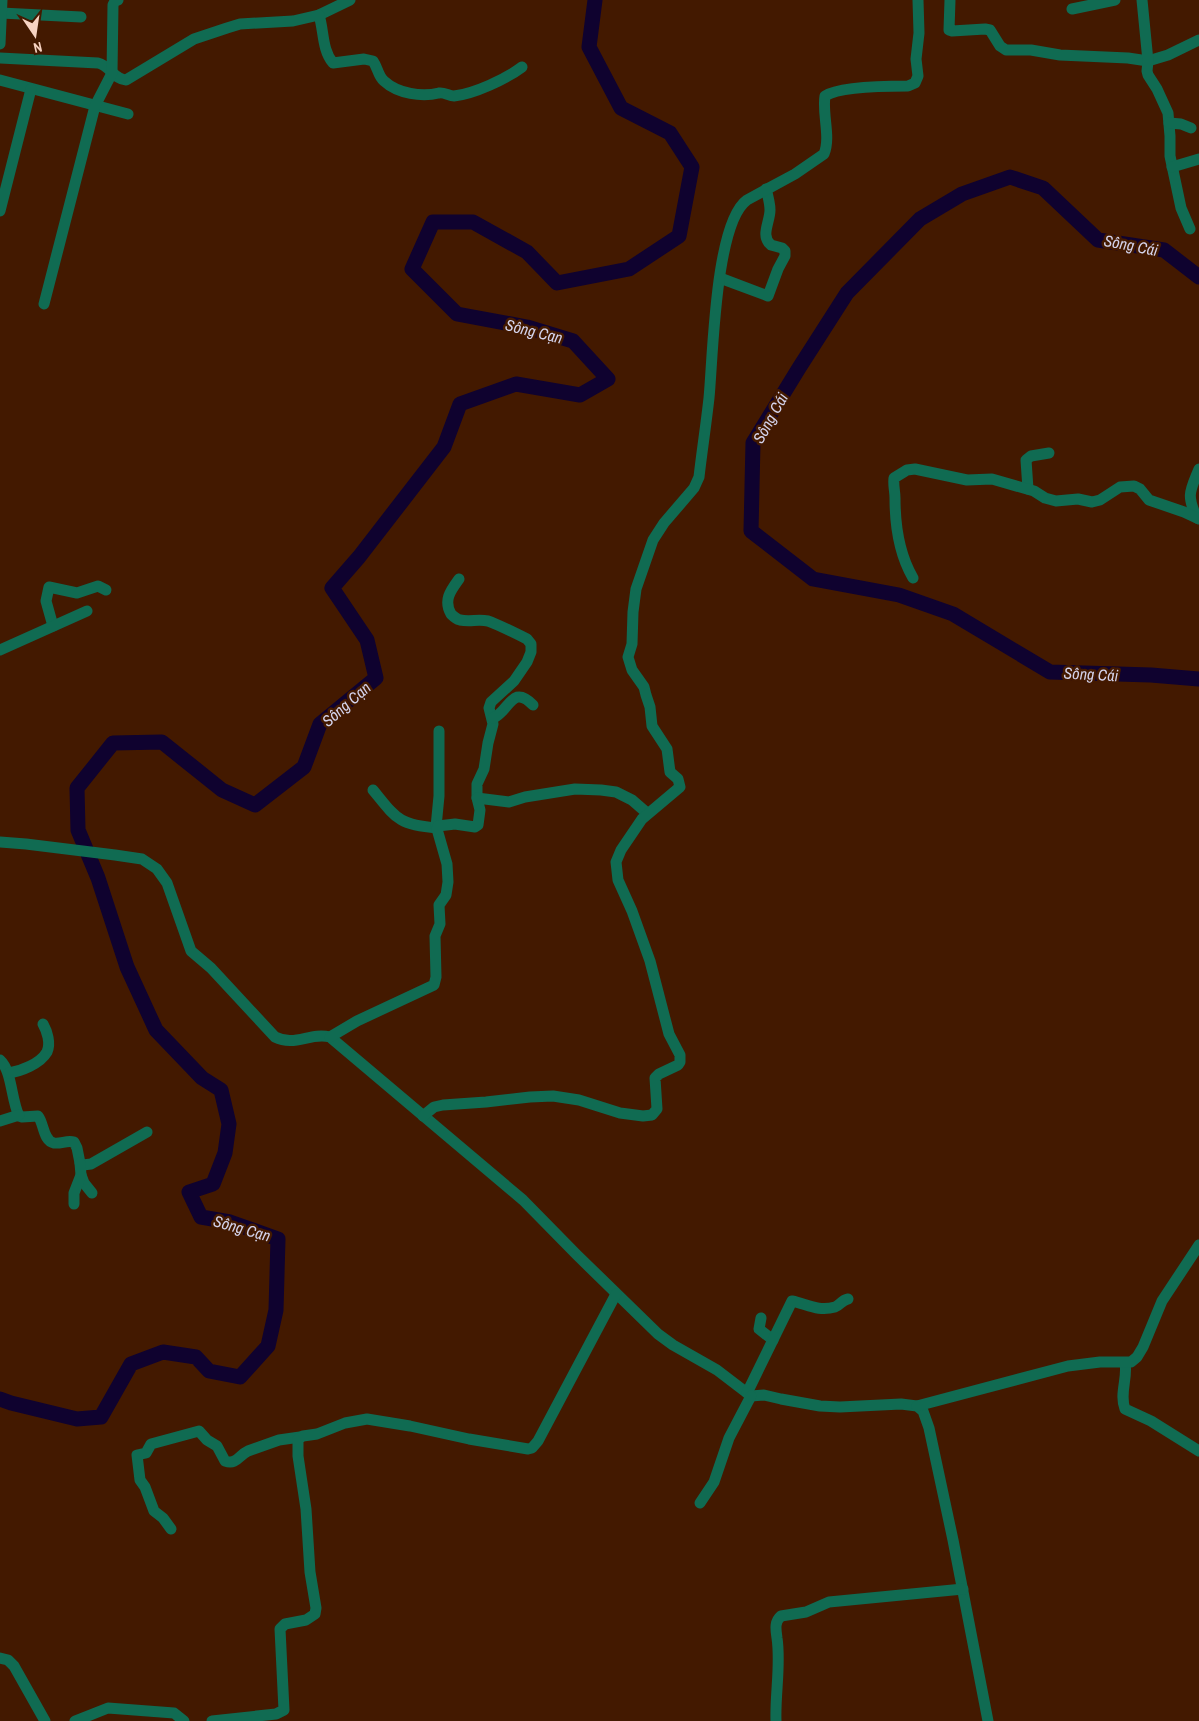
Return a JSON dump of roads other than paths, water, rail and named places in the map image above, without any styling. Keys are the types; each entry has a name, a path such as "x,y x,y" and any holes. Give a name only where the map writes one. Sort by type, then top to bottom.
{"street":[{"path":"0,44 2,0"},
{"path":"44,304 95,106 112,73 113,4 118,0"},
{"path":"0,58 104,64 121,80 131,78 194,39 240,24 293,21 318,15 350,0"},
{"path":"422,1116 434,1107 443,1105 553,1096 579,1100 628,1114 647,1116 657,1109 655,1078 659,1074 678,1065 681,1058 669,1034 650,961 632,911 618,880 616,862 621,850 647,813 680,787 678,779 670,772 667,750 652,726 650,707 644,687 632,670 628,659 632,644 632,612 636,589 653,540 664,523 694,488 698,477 709,397 720,278 734,217 740,204 795,174 824,154 826,144 825,96 844,90 908,86 915,83 918,76 916,59 918,0"},
{"path":"950,0 949,30 990,30 1004,49 1031,50 1060,55 1128,58 1148,62 1199,40"},
{"path":"1072,8 1115,0"},
{"path":"1142,0 1148,62 1147,71 1165,106 1170,123 1169,151 1172,167 1181,208 1190,229"},
{"path":"1,13 81,17"},
{"path":"318,15 326,52 333,63 364,59 373,62 384,81 392,87 412,95 430,96 442,93 454,96 470,92 522,67"},
{"path":"0,80 128,114"},
{"path":"0,211 32,89"},
{"path":"1170,123 1181,124 1191,128"},
{"path":"1172,167 1199,159"},
{"path":"720,278 768,296 785,256 785,251 782,248 771,246 766,239 770,210 766,190"},
{"path":"1028,489 1026,460 1031,456 1049,453"},
{"path":"1198,519 1190,501 1190,493 1199,468"},
{"path":"913,578 906,566 900,547 894,513 894,481 896,476 907,470 922,469 967,480 992,479 1028,489 1051,501 1078,499 1092,502 1100,500 1120,487 1134,486 1140,489 1149,500 1198,519"},
{"path":"373,790 392,813 406,823 415,826 436,828 446,824 475,827 478,825 480,810 477,798 477,784 484,769 493,724 489,708 491,702 522,671 530,656 530,644 527,639 492,622 454,618 448,609 447,601 450,592 459,578"},
{"path":"53,626 46,601 49,587 77,593 98,586 106,590"},
{"path":"0,650 87,611"},
{"path":"492,718 497,717 512,700 518,697 526,698 533,705"},
{"path":"330,1037 357,1021 434,985 436,976 435,936 440,924 440,906 446,895 448,882 447,864 436,828 439,796 440,731"},
{"path":"477,798 509,802 525,797 575,789 601,790 616,792 632,800 647,813"},
{"path":"0,842 115,854 142,859 156,869 167,883 191,951 210,968 275,1037 284,1042 312,1036 330,1037 524,1200 658,1334 673,1345 718,1370 749,1395 764,1395 780,1400 830,1407 901,1404 917,1406 1068,1366 1100,1362 1131,1362 1137,1357 1143,1347 1162,1301 1199,1245"},
{"path":"9,1073 27,1069 47,1052 47,1032 43,1024"},
{"path":"0,1060 9,1073 10,1090 19,1115"},
{"path":"0,1121 19,1115 22,1117 38,1116 46,1138 49,1141 54,1143 74,1142 84,1183 92,1194"},
{"path":"74,1204 74,1192 80,1169 83,1165 91,1164 146,1132"},
{"path":"171,1529 163,1518 154,1511 145,1487 139,1478 137,1456 146,1453 151,1444 199,1431 207,1440 217,1446 226,1461 231,1463 236,1461 243,1453 279,1440 317,1434 345,1423 368,1420 410,1426 469,1439 528,1449 532,1448 553,1414 616,1294"},
{"path":"700,1503 714,1482 729,1438 792,1301 815,1309 822,1309 834,1307 843,1300 848,1299"},
{"path":"761,1318 759,1329 773,1340"},
{"path":"1125,1363 1123,1401 1125,1409 1151,1421 1199,1451"},
{"path":"917,1406 923,1411 929,1428 988,1721"},
{"path":"212,1721 276,1714 284,1710 280,1629 285,1624 306,1620 316,1614 310,1572 306,1509 297,1447 300,1437"},
{"path":"776,1721 779,1650 776,1625 778,1618 806,1612 829,1602 963,1590"},
{"path":"0,1658 8,1660 14,1666 45,1721"},
{"path":"75,1721 108,1708 174,1713 184,1721"}],"waterway":[{"name":"Sông Cạn","path":"0,1399 77,1419 101,1417 131,1364 163,1352 196,1357 209,1371 240,1377 268,1346 276,1310 278,1239 230,1222 201,1217 189,1192 213,1184 225,1153 229,1124 221,1090 202,1078 156,1030 127,967 98,878 78,830 77,788 113,743 162,742 222,790 255,805 304,767 320,724 376,678 367,640 332,588 359,557 444,447 460,404 516,384 580,395 608,379 573,341 527,327 457,314 412,269 433,222 473,222 527,252 557,283 629,269 679,236 692,167 670,133 621,108 589,47 595,0"},
{"name":"Sông Cái","path":"1199,277 1164,250 1098,240 1043,188 1010,177 962,194 920,219 847,293 799,368 753,443 751,531 813,579 899,595 953,614 1050,672 1151,675 1199,679"}]}
